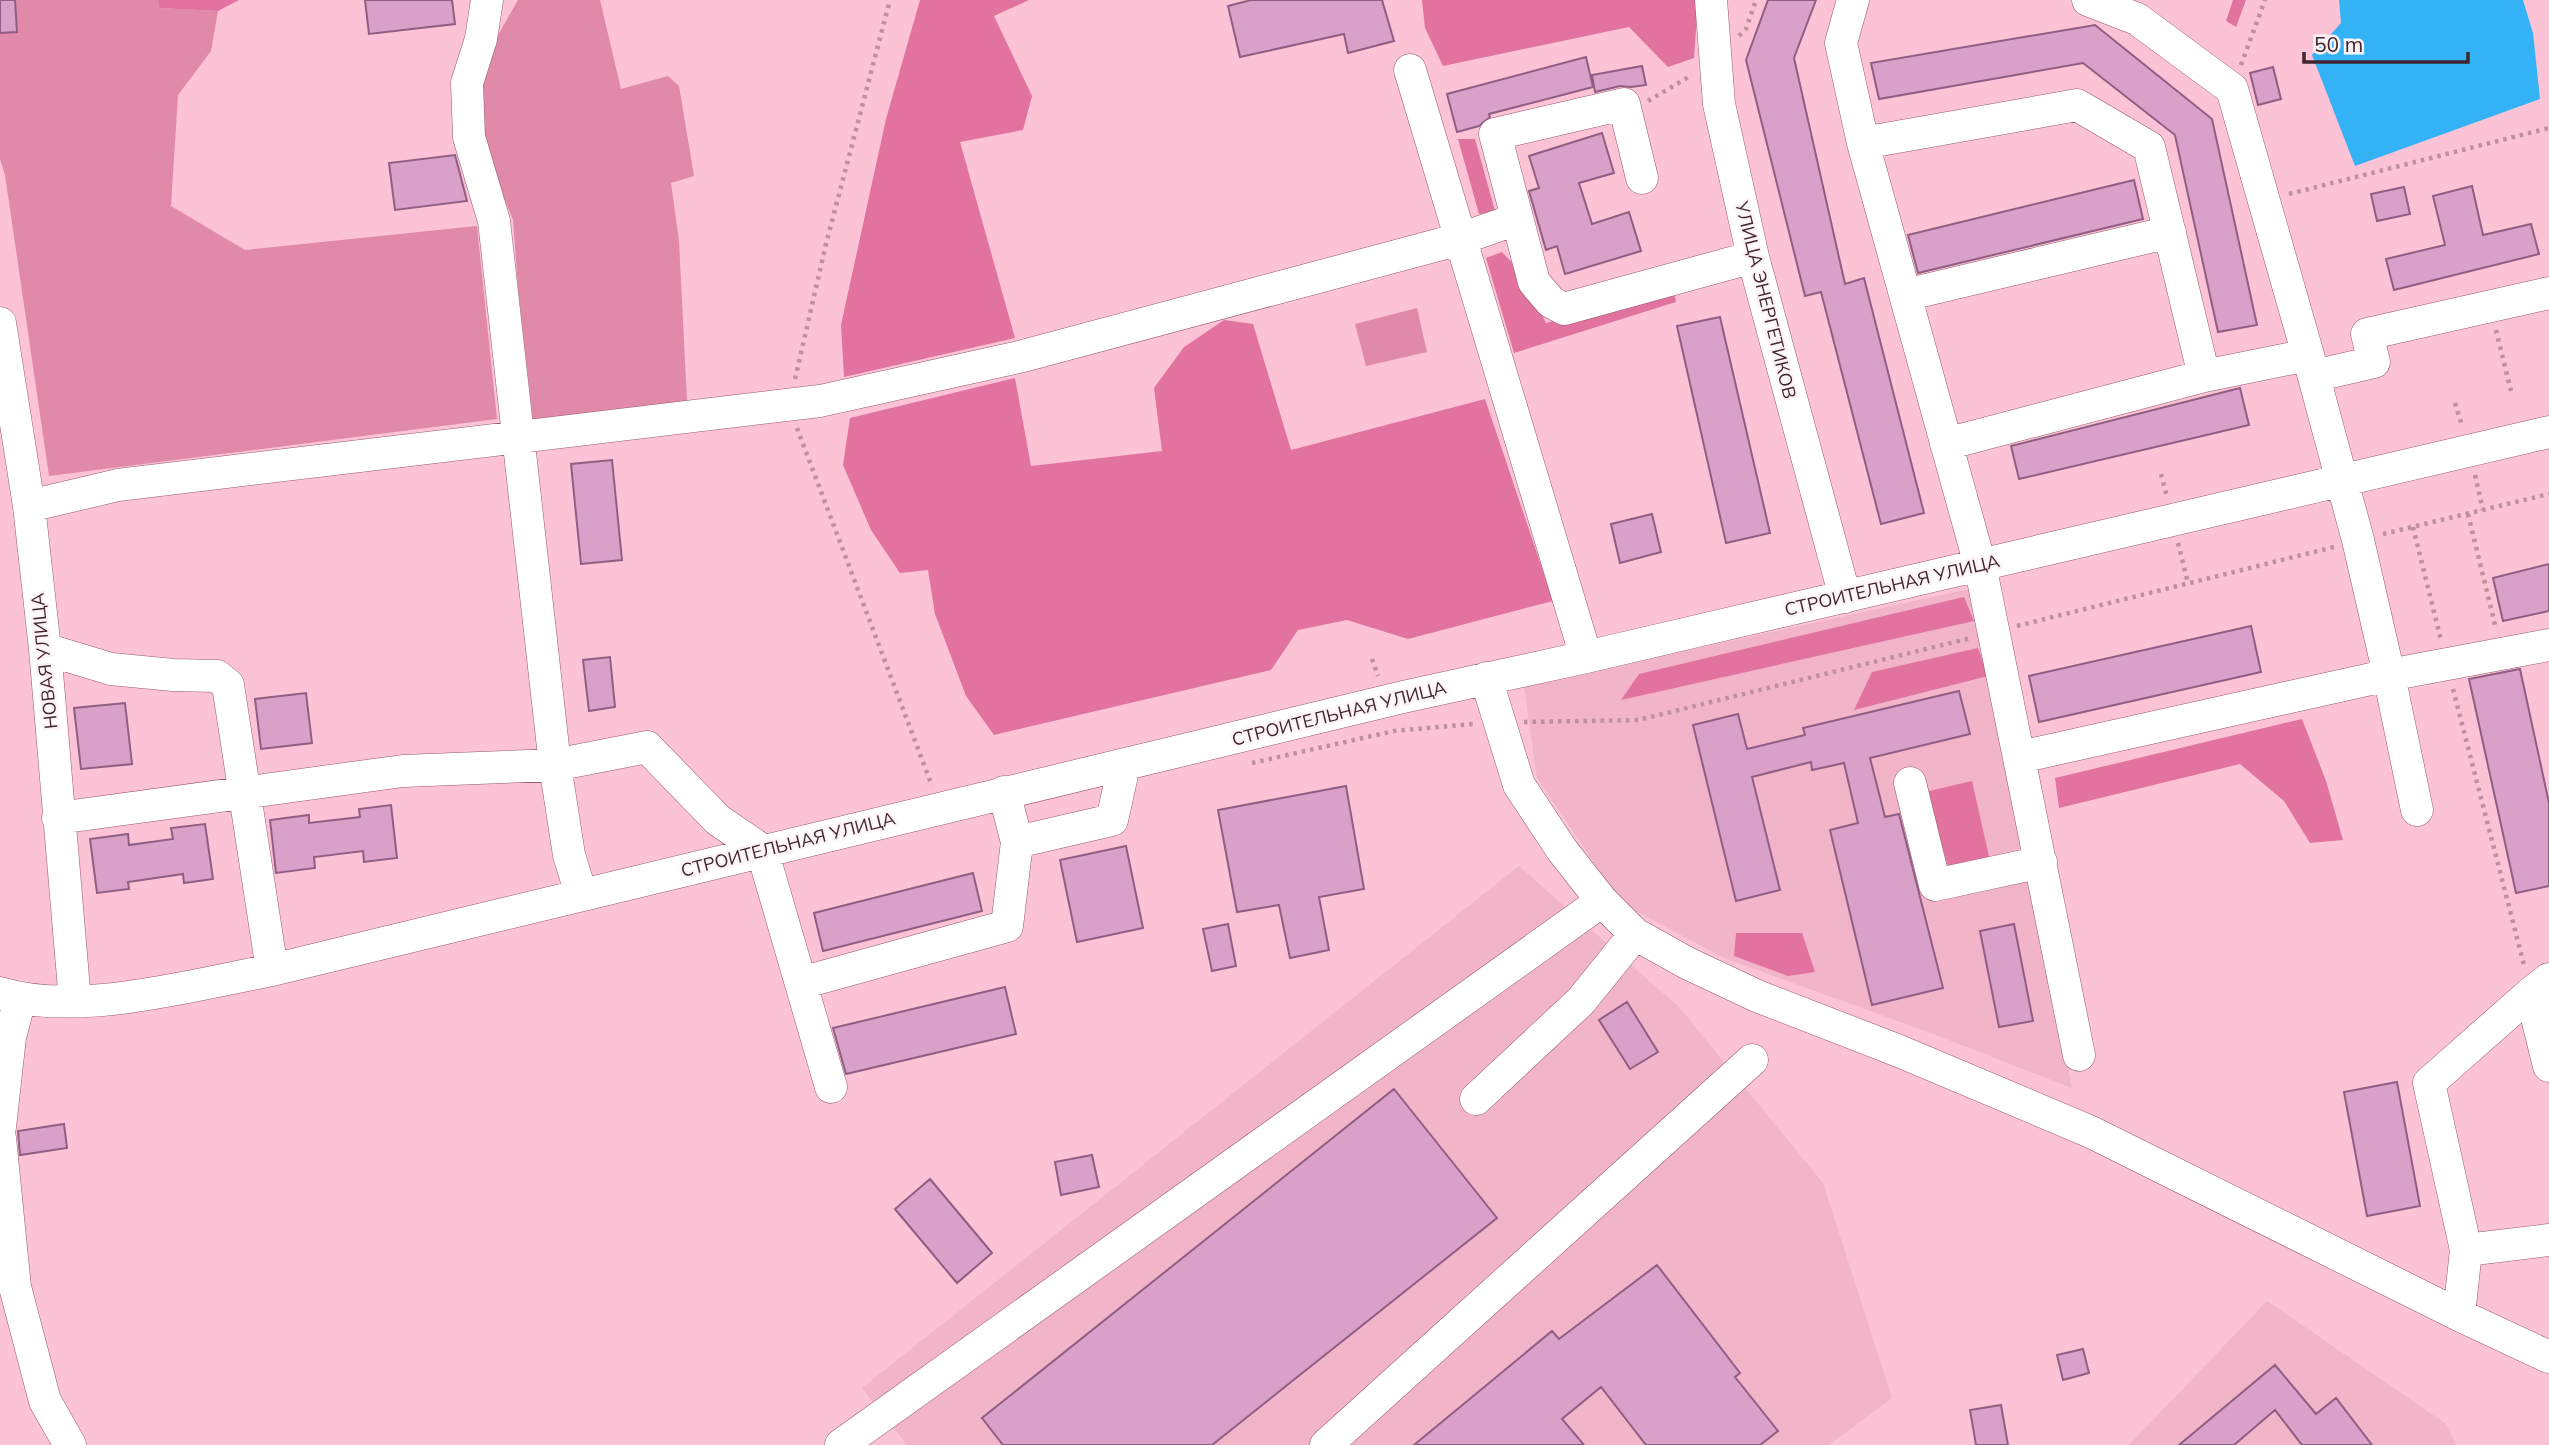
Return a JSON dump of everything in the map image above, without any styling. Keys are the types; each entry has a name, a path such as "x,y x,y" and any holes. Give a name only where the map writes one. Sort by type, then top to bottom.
{"street":[{"path":"487,0 481,39 467,82 469,137 494,221 555,765 569,855 581,894"},
{"name":"УЛИЦА ЭНЕРГЕТИКОВ","path":"1711,0 1719,104 1753,257 1844,597"},
{"path":"1853,0 1841,43 1863,143 1979,565 2079,1055"},
{"path":"2088,0 2137,19 2232,89 2358,541 2417,810"},
{"path":"1410,71 1586,657"},
{"path":"1642,178 1624,104 1494,134 1534,282 1551,302 1564,309 1753,257"},
{"path":"1863,143 2077,105 2149,147 2204,376"},
{"path":"29,506 118,485 820,401 1019,357 1460,239 1517,219"},
{"path":"1905,295 2170,232"},
{"path":"1946,444 2204,376 2311,365 2374,362 2367,334 2549,293"},
{"name":"НОВАЯ УЛИЦА","path":"0,323 29,506 45,649 75,1001"},
{"name":"СТРОИТЕЛЬНАЯ УЛИЦА","path":"10,996 75,1001 130,996 272,970 1486,678 2549,432"},
{"path":"2020,757 2389,675 2549,645"},
{"path":"45,649 110,669 217,676 228,685 272,970"},
{"path":"1486,678 1519,785 1562,850 1602,901 1635,933 1687,963 1757,996 1899,1051 2091,1132 2549,1357"},
{"path":"58,818 403,771 555,765 647,747 718,820 762,850 831,1087"},
{"path":"1017,842 1112,820 1124,766"},
{"path":"1910,783 1935,885 2041,862"},
{"path":"801,983 1007,926 1017,842 1004,792"},
{"path":"841,1445 1602,901"},
{"path":"1476,1098 1581,1001 1635,933"},
{"path":"2540,986 2549,1066"},
{"path":"2459,1315 2466,1250 2429,1083 2540,986"},
{"path":"0,1127 10,996"},
{"path":"1326,1445 1752,1060"},
{"path":"0,1138 5,1234 15,1287 45,1401 70,1445"},
{"path":"2466,1250 2549,1240"}],"path":[{"path":"2232,89 2265,0"},
{"path":"2264,200 2549,128"},
{"path":"2490,306 2511,391"},
{"path":"1249,764 1394,731 1500,722 1638,720 2549,494"},
{"path":"2468,514 2502,653"},
{"path":"2413,527 2447,664 2540,986"}],"shaded area":[{"path":"0,0 158,0 159,8 218,11 211,51 178,95 171,206 245,250 477,226 497,419 49,476 5,175 0,159"},
{"path":"158,0 239,0 218,11 159,8"},
{"path":"518,0 600,0 621,89 668,76 679,86 694,176 671,183 679,241 687,401 533,420 513,220 486,153 478,82 490,49"},
{"path":"920,0 1029,0 994,16 1032,96 1023,130 960,142 1015,338 844,377 841,325 886,119"},
{"path":"1422,0 1698,0 1694,58 1668,67 1629,27 1443,66 1425,28"},
{"path":"2233,0 2246,0 2236,27 2226,21"},
{"path":"1458,139 1475,139 1495,211 1479,214"},
{"path":"1502,252 1520,271 1546,323 1674,291 1676,302 1514,353 1486,258"},
{"path":"1417,308 1427,352 1366,366 1355,324"},
{"path":"1224,320 1253,324 1291,450 1485,399 1553,601 1408,639 1347,620 1298,630 1271,670 994,735 966,696 935,614 928,570 900,573 871,530 843,465 850,418 1015,378 1031,466 1162,451 1154,388 1184,347"},
{"path":"1974,588 2072,1088 1724,958 1621,903 1537,778 1524,686"},
{"path":"1964,597 1974,621 1621,700 1639,674"},
{"path":"1978,648 1988,676 1854,710 1872,672"},
{"path":"2302,719 2326,781 2343,840 2310,843 2284,801 2240,764 2059,808 2055,778"},
{"path":"1972,781 1990,861 1949,869 1925,792"},
{"path":"1519,866 1680,1008 1823,1183 1892,1398 1829,1445 907,1445 862,1388"},
{"path":"1736,933 1802,933 1815,972 1788,976 1734,956"},
{"path":"2267,1301 2446,1424 2456,1445 2129,1445"}],"water":[{"path":"2339,0 2523,0 2533,33 2540,99 2355,166 2312,55 2341,23"}],"building":[{"path":"0,0 15,0 17,32 0,33"},
{"path":"365,0 452,0 455,24 369,34"},
{"path":"1251,0 1382,0 1394,41 1348,53 1344,34 1240,57 1228,6"},
{"path":"1768,0 1816,0 1794,58 1845,284 1864,278 1924,513 1881,524 1821,292 1805,296 1746,60"},
{"path":"2095,25 2212,119 2257,325 2218,332 2175,135 2083,63 1879,99 1871,63"},
{"path":"1586,57 1593,87 1489,114 1490,117 1479,126 1457,132 1447,94"},
{"path":"1642,66 1646,85 1620,86 1595,92 1592,75"},
{"path":"2273,67 2281,99 2258,105 2250,73"},
{"path":"1602,133 1614,173 1579,183 1592,224 1629,212 1641,251 1565,274 1557,246 1546,250 1529,191 1539,188 1529,156"},
{"path":"455,155 467,201 395,210 389,163"},
{"path":"2134,180 2143,219 1918,273 1908,235"},
{"path":"2472,186 2483,235 2531,224 2539,254 2394,290 2386,259 2445,245 2433,196"},
{"path":"2404,187 2410,214 2377,221 2371,194"},
{"path":"1720,317 1770,533 1726,543 1677,326"},
{"path":"2240,388 2249,425 2019,479 2011,446"},
{"path":"612,460 622,560 581,564 571,464"},
{"path":"1652,514 1661,552 1620,563 1611,524"},
{"path":"2549,564 2549,611 2503,621 2493,578"},
{"path":"2251,626 2261,672 2039,722 2029,676"},
{"path":"610,657 615,707 589,711 583,660"},
{"path":"2520,669 2549,803 2549,886 2516,893 2469,679"},
{"path":"1959,691 1970,734 1870,758 1885,817 1899,814 1943,988 1872,1005 1830,830 1858,823 1844,763 1812,770 1811,762 1752,777 1780,890 1736,901 1693,725 1738,714 1747,749 1805,735 1803,728"},
{"path":"306,693 312,743 261,749 255,699"},
{"path":"125,703 132,764 81,769 74,708"},
{"path":"1346,786 1364,889 1319,897 1329,950 1290,958 1279,905 1237,912 1218,810"},
{"path":"391,805 397,858 364,862 363,851 314,857 315,868 276,873 270,820 309,815 309,823 360,817 359,809"},
{"path":"205,824 213,879 184,883 183,874 128,882 129,889 97,893 90,839 128,834 129,845 173,839 171,828"},
{"path":"1126,846 1143,928 1077,942 1060,860"},
{"path":"973,873 982,911 823,951 814,913"},
{"path":"1228,924 1236,966 1212,971 1203,929"},
{"path":"2014,924 2033,1021 1999,1027 1980,931"},
{"path":"1005,987 1016,1034 846,1074 833,1028"},
{"path":"1627,1002 1658,1052 1630,1069 1599,1020"},
{"path":"2397,1082 2420,1206 2367,1216 2344,1092"},
{"path":"1394,1089 1497,1218 1212,1445 1003,1445 982,1418"},
{"path":"64,1124 67,1148 20,1155 18,1131"},
{"path":"1092,1155 1099,1187 1061,1195 1055,1162"},
{"path":"930,1179 992,1253 957,1283 895,1209"},
{"path":"1657,1265 1740,1373 1735,1377 1778,1431 1760,1445 1646,1445 1601,1387 1562,1419 1584,1445 1414,1445 1552,1331 1559,1339"},
{"path":"2083,1349 2089,1373 2063,1380 2057,1355"},
{"path":"2275,1365 2316,1414 2336,1398 2372,1445 2302,1445 2275,1410 2234,1445 2179,1445"},
{"path":"2001,1405 2008,1445 1976,1445 1970,1410"}]}
